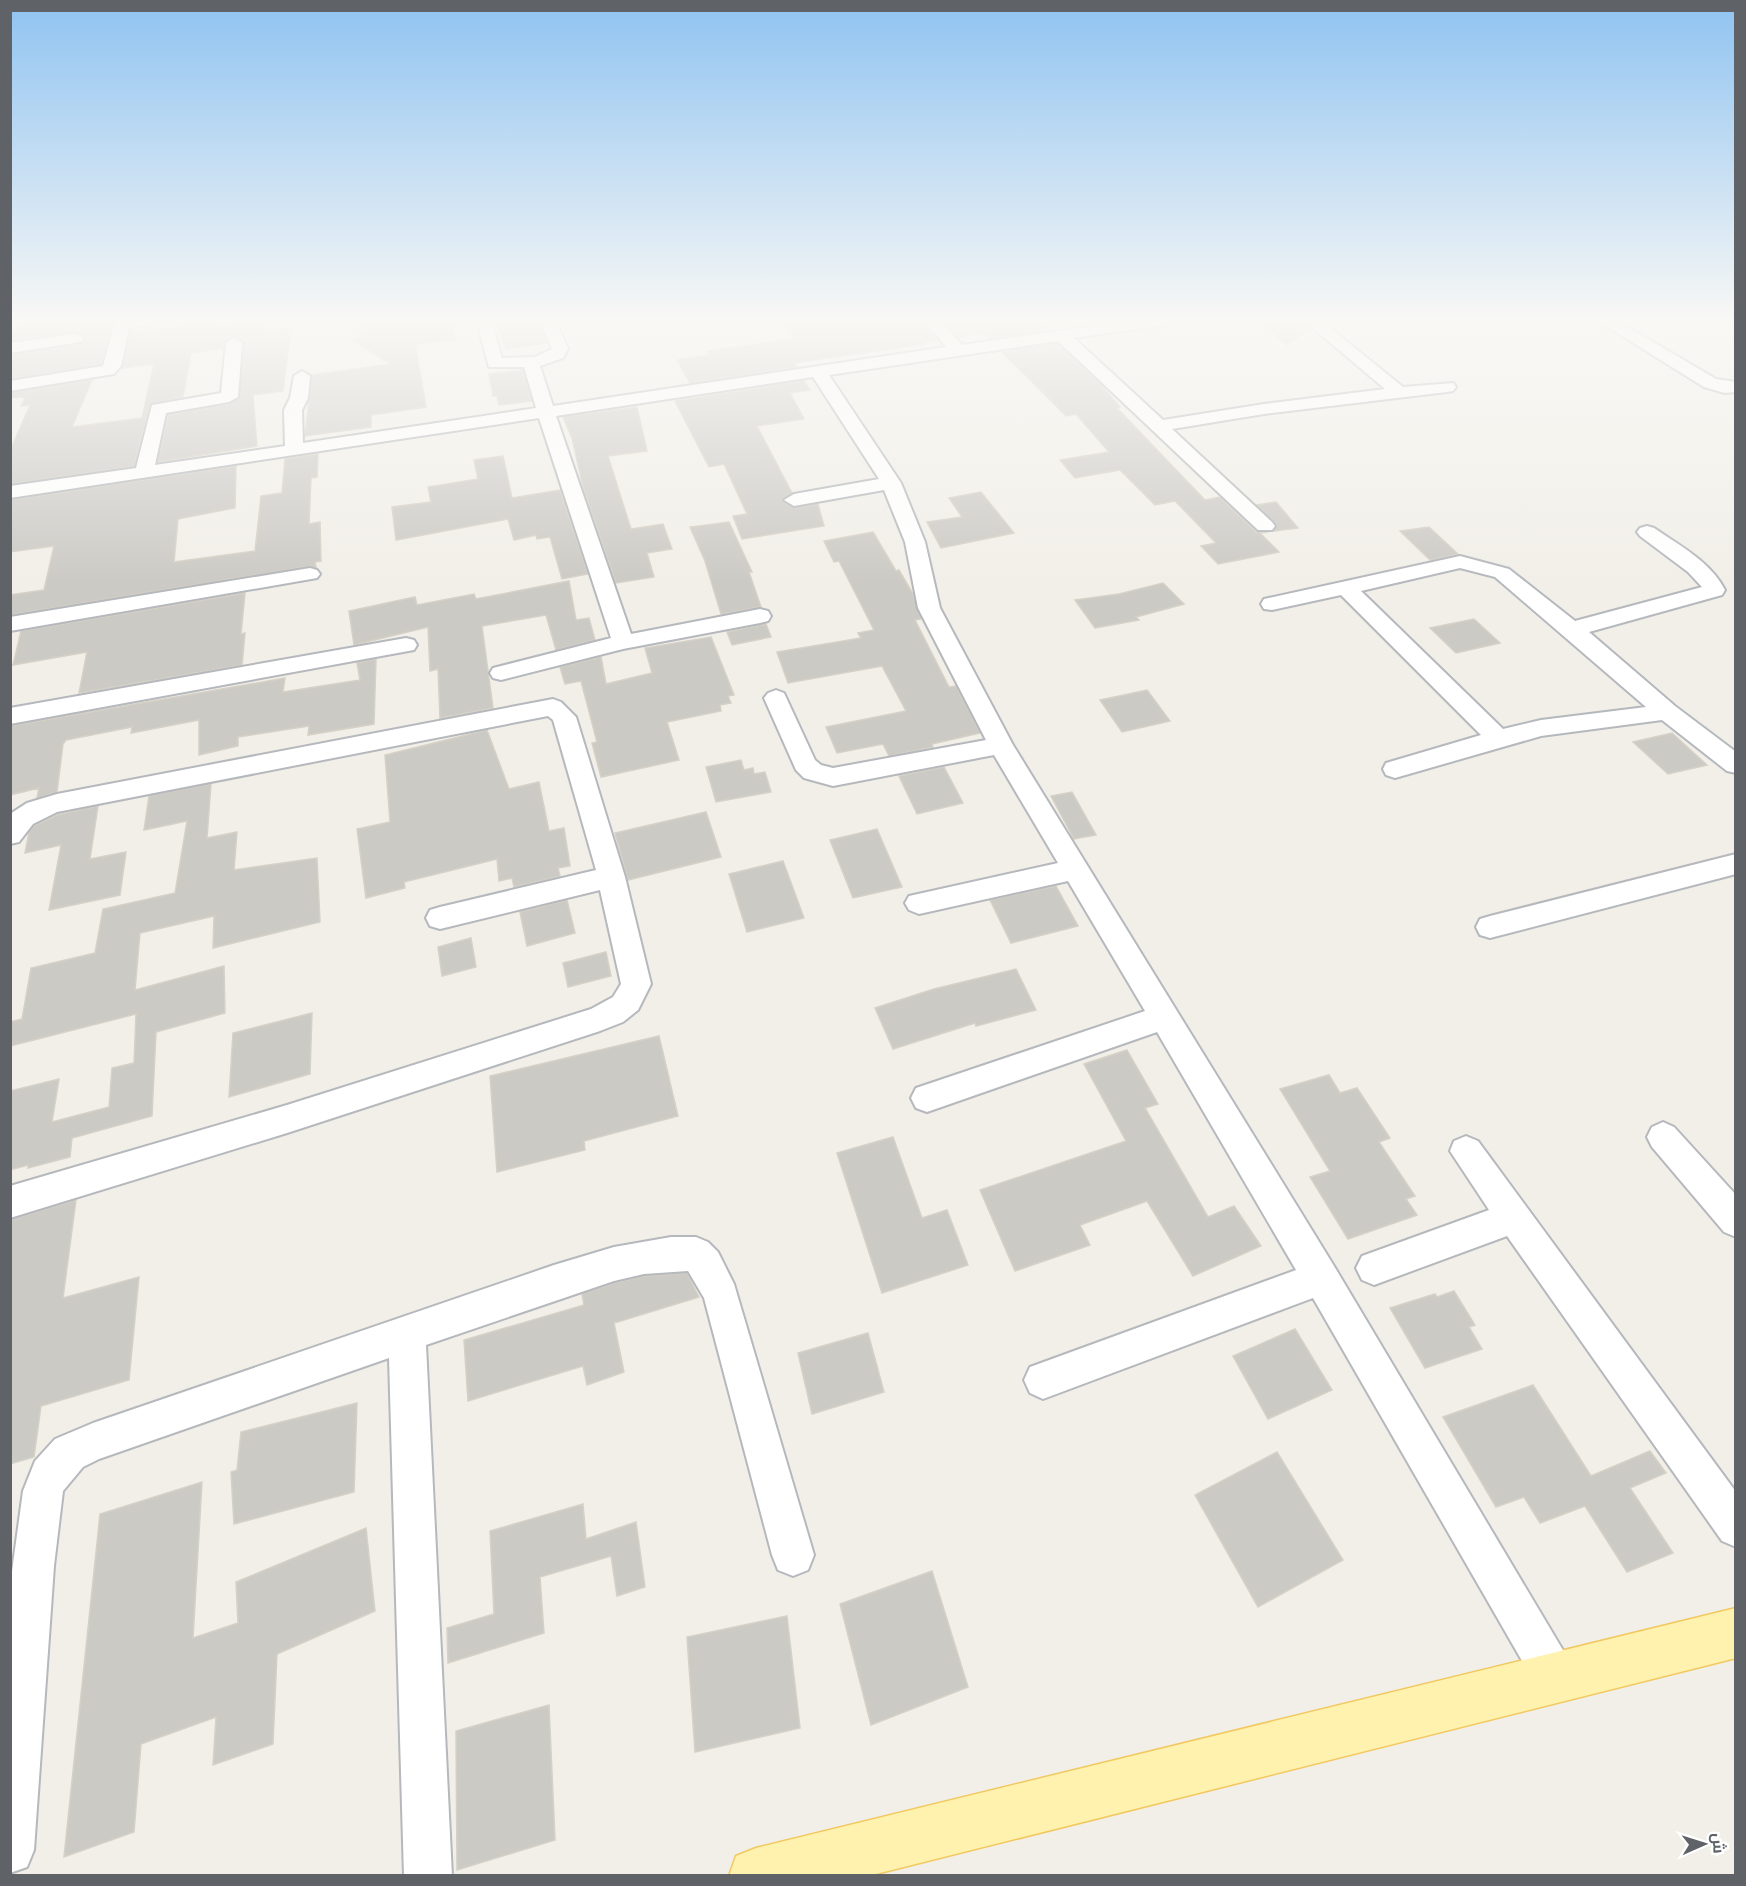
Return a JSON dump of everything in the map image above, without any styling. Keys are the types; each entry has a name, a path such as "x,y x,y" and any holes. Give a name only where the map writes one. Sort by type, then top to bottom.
{"main road":[{"path":"756,1875 1736,1633"}],"street":[{"path":"144,472 158,410 174,407"},
{"path":"294,407 294,451"},
{"path":"545,407 579,517 623,642"},
{"path":"10,492 579,407"},
{"path":"841,407 891,483 915,542 920,562 920,578 929,608 1001,745 1321,1278 1555,1677"},
{"path":"1139,407 1265,526"},
{"path":"1161,426 1294,407"},
{"path":"794,500 891,483"},
{"path":"1575,632 1593,622 1713,590 1712,584 1700,572 1647,532"},
{"path":"1272,604 1344,586 1460,562 1502,573 1575,632 1667,712 1735,764"},
{"path":"10,624 310,574"},
{"path":"1344,586 1498,738"},
{"path":"501,673 623,642 760,616"},
{"path":"10,716 406,645"},
{"path":"776,698 805,764 813,772 833,777 1001,745"},
{"path":"10,835 15,824 28,813 57,803 553,707 564,717 611,877 636,984 635,993 627,1003 600,1019 287,1119 10,1202"},
{"path":"1395,769 1498,738 1541,728 1667,712"},
{"path":"1490,927 1736,864"},
{"path":"919,903 1075,869"},
{"path":"440,918 611,877"},
{"path":"927,1098 1165,1017"},
{"path":"1663,1137 1736,1221"},
{"path":"1466,1150 1736,1527"},
{"path":"1374,1268 1514,1217"},
{"path":"10,1850 33,1566 43,1491 49,1475 69,1453 93,1442 565,1279 678,1252 696,1254 706,1264 721,1296 793,1555"},
{"path":"1043,1380 1321,1278"},
{"path":"407,1333 428,1875"}],"building":[{"path":"29,407 81,407 72,427 142,418 144,407 149,407 134,466 10,484 10,451"},
{"path":"212,407 254,407 257,446 158,462 168,415"},
{"path":"308,407 426,407 371,415 371,427 305,436"},
{"path":"637,407 647,451 608,456 631,529 663,524 672,549 647,553 654,577 616,583 583,487 572,438 563,417"},
{"path":"678,407 798,407 804,419 757,426 792,493 782,501 794,508 818,504 824,526 742,539 733,516 747,514 724,464 709,467"},
{"path":"1057,407 1120,407 1117,408 1205,500 1220,497 1256,532 1268,532 1260,533 1279,552 1218,564 1201,546 1216,543 1175,501 1155,505 1120,470 1075,478 1060,460 1109,452 1076,414 1066,416"},
{"path":"318,454 317,477 311,478 309,524 320,522 321,561 315,562 316,567 310,566 10,615 10,595 44,590 54,546 10,552 10,500 236,466 235,508 178,519 174,562 255,551 261,496 282,493 285,459"},
{"path":"503,456 512,498 560,490 588,574 562,579 550,537 537,539 536,535 514,540 508,519 396,540 392,507 431,502 428,487 478,479 474,460"},
{"path":"981,492 1014,533 941,548 927,522 962,517 949,498"},
{"path":"1276,502 1298,528 1274,531 1277,525 1257,505"},
{"path":"729,522 752,572 749,572 761,607 721,614 705,561 690,527"},
{"path":"1429,527 1458,554 1430,560 1400,531"},
{"path":"873,532 896,571 899,570 913,594 921,619 915,620 949,687 956,686 980,733 932,744 933,747 889,756 883,744 837,753 826,727 906,711 882,666 788,683 777,652 861,638 858,633 874,630 839,561 834,562 824,541"},
{"path":"569,581 576,620 589,618 595,640 556,650 546,615 482,626 493,708 440,718 438,669 430,671 428,627 354,645 349,611 415,597 417,605 474,594 476,599"},
{"path":"1163,583 1184,604 1136,617 1139,620 1095,628 1075,600 1119,594"},
{"path":"245,593 241,634 245,633 242,665 79,693 87,652 13,665 21,631"},
{"path":"1474,619 1500,643 1456,653 1430,628"},
{"path":"766,624 771,637 732,645 727,632"},
{"path":"711,637 734,695 728,696 731,703 720,705 721,711 667,722 679,760 601,777 592,743 597,742 581,681 565,684 560,667 601,657 606,684 652,673 645,648"},
{"path":"376,659 374,724 308,735 309,726 238,737 238,746 199,755 199,720 131,733 132,727 66,740 63,744 57,792 37,798 39,788 10,795 10,726 285,678 283,692 360,680 357,663"},
{"path":"1147,690 1170,721 1122,732 1100,700"},
{"path":"487,730 509,789 539,782 549,831 564,828 570,866 558,868 560,876 514,887 512,878 499,881 497,859 404,882 405,888 366,898 357,829 390,822 385,755"},
{"path":"1672,733 1707,765 1668,774 1633,742"},
{"path":"741,760 744,770 753,768 754,774 765,772 771,792 716,802 706,767"},
{"path":"944,767 963,803 917,814 899,776"},
{"path":"211,784 207,838 237,832 234,870 317,858 320,922 213,948 214,916 140,933 135,990 224,966 225,1013 156,1032 152,1116 72,1138 70,1157 28,1168 28,1165 10,1170 10,1091 59,1079 52,1122 109,1107 112,1068 134,1063 136,1014 10,1046 10,1022 22,1019 31,968 95,953 103,909 175,893 187,821 144,830 149,796"},
{"path":"1072,792 1096,835 1074,839 1051,796"},
{"path":"98,806 90,859 126,852 120,895 49,910 61,845 25,853 29,832 34,826 57,815"},
{"path":"706,812 721,857 628,880 615,833"},
{"path":"877,829 902,887 853,898 830,840"},
{"path":"783,861 804,918 747,932 729,874"},
{"path":"1056,886 1078,926 1011,943 990,900"},
{"path":"567,900 575,933 527,946 520,912"},
{"path":"471,938 476,967 442,976 438,947"},
{"path":"606,952 611,976 568,987 563,963"},
{"path":"1016,969 1036,1010 976,1026 975,1023 893,1049 875,1008 934,989"},
{"path":"312,1013 310,1074 229,1097 233,1033"},
{"path":"659,1036 678,1116 584,1141 585,1150 497,1172 490,1076"},
{"path":"1127,1050 1158,1104 1145,1108 1208,1217 1234,1206 1261,1246 1193,1276 1147,1201 1080,1225 1090,1245 1015,1271 980,1190 1126,1141 1084,1064"},
{"path":"1329,1075 1340,1093 1357,1088 1390,1138 1379,1142 1415,1196 1406,1199 1417,1215 1348,1239 1310,1177 1330,1171 1280,1089"},
{"path":"893,1137 922,1218 947,1210 968,1265 882,1293 837,1153"},
{"path":"76,1200 63,1298 139,1277 129,1380 41,1406 34,1457 10,1464 10,1220"},
{"path":"687,1273 699,1297 614,1323 624,1372 587,1385 583,1366 468,1401 464,1340 584,1305 582,1294 615,1283 644,1276"},
{"path":"1454,1291 1475,1325 1469,1327 1482,1349 1425,1368 1390,1308 1435,1294 1437,1297"},
{"path":"1295,1329 1332,1390 1268,1419 1233,1356"},
{"path":"868,1333 884,1392 812,1414 798,1353"},
{"path":"1533,1385 1591,1476 1650,1451 1666,1473 1630,1488 1673,1553 1627,1572 1585,1506 1540,1523 1524,1497 1496,1507 1443,1417"},
{"path":"357,1403 354,1492 234,1524 231,1472 237,1470 241,1432"},
{"path":"1277,1452 1343,1560 1258,1607 1195,1495"},
{"path":"202,1482 193,1638 238,1623 236,1582 366,1528 375,1611 277,1654 273,1744 213,1765 216,1717 141,1744 134,1832 64,1857 100,1514"},
{"path":"583,1504 586,1539 636,1522 645,1587 617,1596 611,1556 540,1577 544,1633 448,1663 447,1628 494,1614 490,1531"},
{"path":"932,1571 968,1687 871,1725 840,1604"},
{"path":"787,1616 800,1728 695,1752 687,1637"},
{"path":"549,1705 555,1840 457,1870 456,1731"}]}
